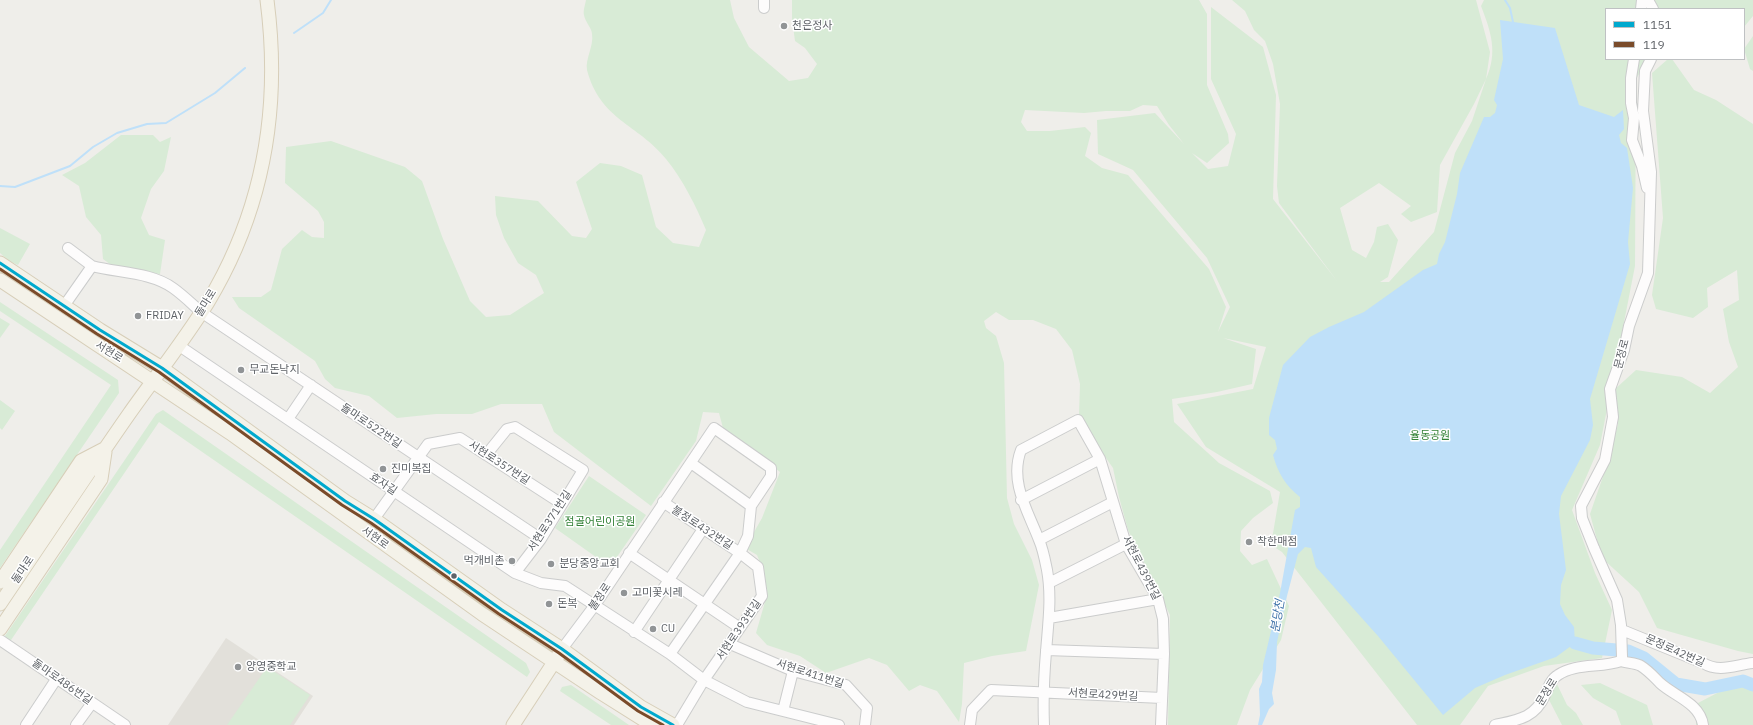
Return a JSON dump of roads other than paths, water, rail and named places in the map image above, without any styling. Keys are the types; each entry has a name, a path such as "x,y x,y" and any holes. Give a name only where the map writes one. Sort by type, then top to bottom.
{"main road":[{"name":"돌마로","path":"0,604 105,448 201,312 221,279 241,238 252,208 269,131 272,76 267,0"},
{"name":"서현로","path":"0,263 64,306 162,368 345,501 374,519 502,610 562,649 641,707 673,725"},
{"name":"서현로","path":"0,280 92,342 153,380 230,433 482,614 652,725"},
{"path":"0,582 81,461 105,448"},
{"path":"0,629 101,479 105,448"},
{"name":"불정로","path":"513,725 562,649"}],"street":[{"path":"1634,60 1631,78 1631,102 1634,118 1632,140 1642,166 1646,186 1650,192"},
{"name":"문정로","path":"1495,725 1530,715 1538,708 1550,684 1557,675 1566,670 1612,664 1621,659 1622,634 1618,600 1582,518 1581,506 1589,488 1598,477 1605,460 1613,417 1610,389 1624,350 1629,326 1648,273 1651,172 1643,111 1645,72 1651,60"},
{"path":"64,306 92,266 68,248"},
{"name":"돌마로522번길","path":"92,266 154,280 172,287 201,312 540,539"},
{"name":"효자길","path":"178,345 515,573 541,583 566,586 634,632 670,654 704,680 747,702 840,725"},
{"path":"288,419 312,385"},
{"name":"서현로439번길","path":"1021,500 1018,471 1021,450 1078,420 1100,459 1126,544 1158,599 1163,619 1164,654 1161,725"},
{"name":"서현로371번길","path":"486,455 507,429 515,427 583,470 540,539 515,573"},
{"name":"불정로","path":"562,649 595,605 714,428 771,468 771,476 751,506"},
{"name":"서현로357번길","path":"374,519 395,492 428,444 460,438 562,504"},
{"path":"1044,725 1043,692 1049,618 1049,583 1039,540 1021,500 1100,459"},
{"path":"670,654 740,553 748,536 751,506 691,463"},
{"name":"불정로432번길","path":"663,502 740,553"},
{"path":"1039,540 1113,502"},
{"path":"634,632 703,529"},
{"path":"1049,583 1126,544"},
{"path":"629,553 740,628"},
{"name":"서현로393번길","path":"677,725 704,680 762,596 758,567 740,553"},
{"path":"1049,618 1158,599"},
{"name":"문정로42번길","path":"1622,634 1703,662 1711,668 1719,669 1753,663"},
{"name":"돌마로486번길","path":"0,640 125,725"},
{"name":"서현로411번길","path":"730,644 793,671 846,685 867,708 865,725"},
{"path":"1046,650 1164,654"},
{"path":"1621,659 1640,665 1661,684 1694,707 1702,718 1703,725"},
{"path":"783,711 793,671"},
{"path":"26,725 57,678"},
{"name":"서현로429번길","path":"970,725 972,710 991,690 1162,698"},
{"path":"76,725 92,703"}],"water":[{"name":"율동공원","path":"1500,20 1555,28 1579,105 1614,117 1623,110 1624,129 1619,135 1621,143 1627,148 1633,188 1628,242 1630,264 1590,399 1593,425 1590,440 1561,496 1559,514 1566,570 1561,585 1560,604 1565,615 1574,627 1575,643 1556,657 1505,675 1475,688 1443,715 1378,636 1316,567 1311,548 1305,547 1298,554 1277,642 1276,670 1272,693 1274,704 1269,709 1262,725 1258,725 1260,715 1259,689 1262,682 1263,665 1280,593 1295,510 1300,507 1300,497 1286,483 1277,467 1273,455 1277,449 1275,440 1269,435 1269,418 1283,365 1310,337 1364,312 1423,270 1437,264 1439,254 1445,242 1457,194 1460,173 1484,117 1490,117 1495,113 1497,105 1494,100 1503,59"}],"waterway":[{"path":"294,33 323,13 331,0"},
{"path":"1505,0 1510,8 1513,22"},
{"path":"0,186 15,187 70,166 93,147 117,133 147,124 166,123 215,93 245,68"},
{"path":"1575,643 1593,648 1628,651 1644,658 1676,684 1705,689 1743,681 1753,685"}],"place":[{"name":"천은정사","path":"784,26"},
{"name":"FRIDAY","path":"138,316"},
{"name":"무교돈낙지","path":"241,370"},
{"name":"진미복집","path":"383,469"},
{"name":"착한매점","path":"1249,542"},
{"name":"먹개비촌","path":"512,561"},
{"name":"분당중앙교회","path":"551,564"},
{"name":"고미꽃시레","path":"624,593"},
{"name":"돈복","path":"549,604"},
{"name":"CU","path":"653,629"},
{"name":"양영중학교","path":"238,667"}],"park label":[{"name":"점골어린이공원","path":"600,522"}],"water label":[{"name":"분당천","path":"1278,616"}]}
